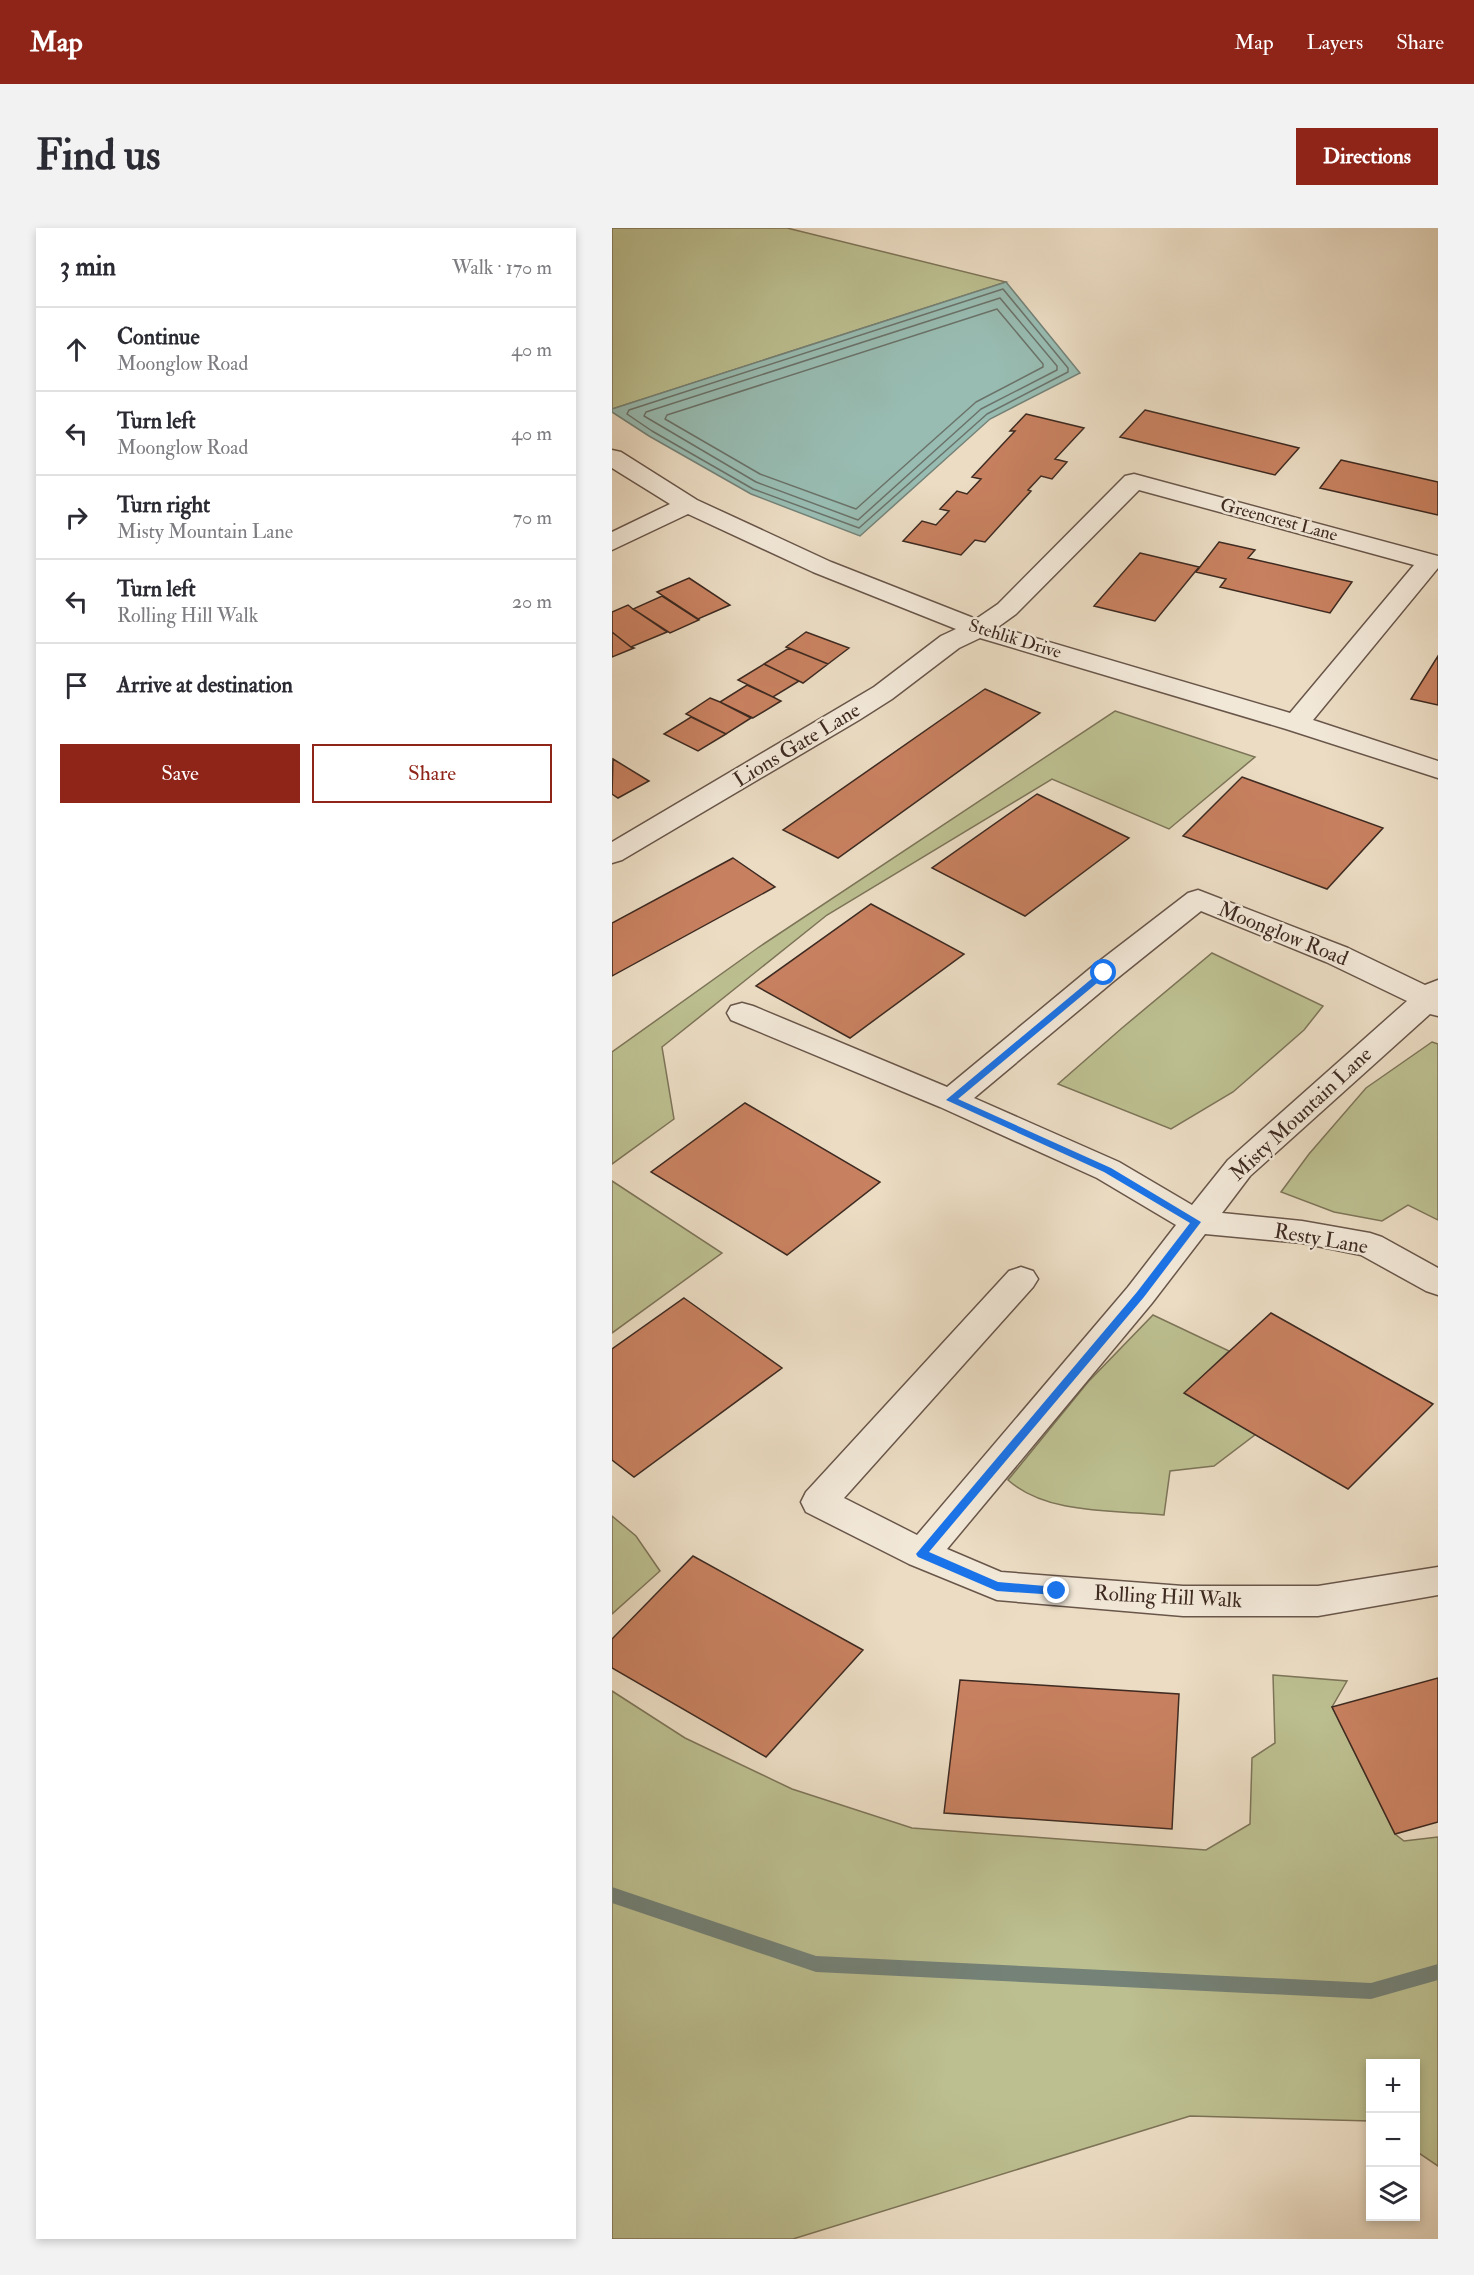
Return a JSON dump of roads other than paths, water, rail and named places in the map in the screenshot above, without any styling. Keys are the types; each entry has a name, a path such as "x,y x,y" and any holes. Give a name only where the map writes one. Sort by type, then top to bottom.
{"street":[{"name":"Stehlik Drive","path":"612,457 688,505 822,567 978,629 1296,723 1438,770"},
{"name":"Greencrest Lane","path":"978,629 1007,609 1134,481 1430,562 1296,723"},
{"path":"612,542 688,505"},
{"name":"Lions Gate Lane","path":"612,854 857,709 950,642 978,629"},
{"name":"Moonglow Road","path":"951,1100 1104,973 1198,899 1337,955 1434,998"},
{"name":"Misty Mountain Lane","path":"922,1554 1140,1295 1239,1168 1434,998"},
{"path":"742,1013 951,1100 1108,1170 1196,1222"},
{"name":"Resty Lane","path":"1196,1222 1302,1232 1370,1245 1438,1283"},
{"name":"Rolling Hill Walk","path":"1021,1279 819,1502 922,1554 997,1586 1183,1601 1318,1600 1438,1581"}],"water":[{"path":"1006,282 1080,373 990,419 860,536 751,494 649,436 612,412 612,409"}],"waterway":[{"path":"612,1895 816,1964 1371,1991 1438,1972"}]}
